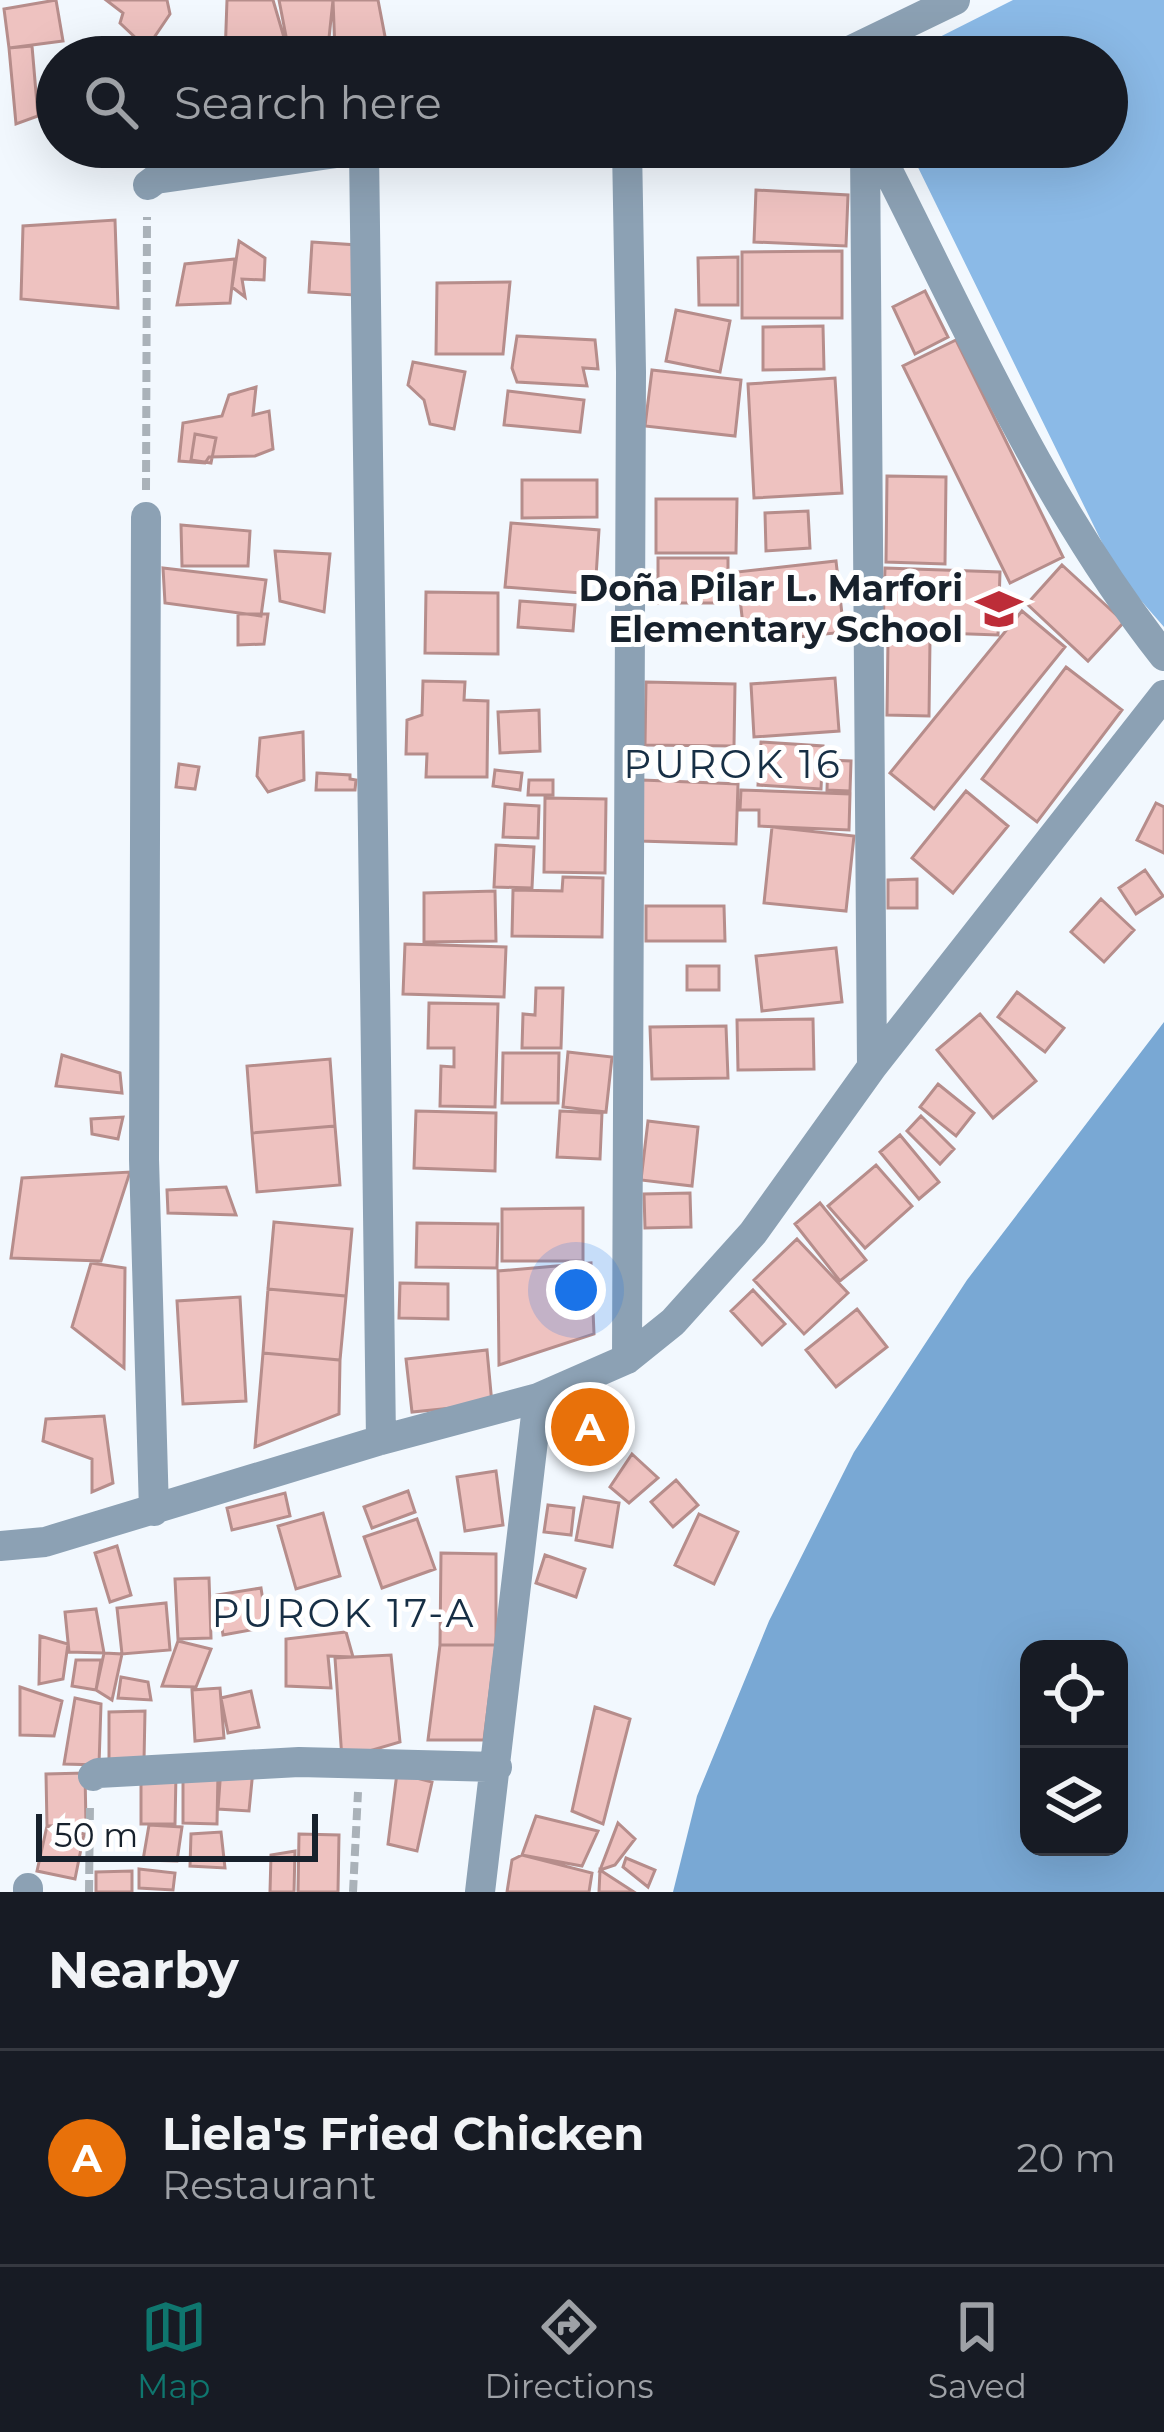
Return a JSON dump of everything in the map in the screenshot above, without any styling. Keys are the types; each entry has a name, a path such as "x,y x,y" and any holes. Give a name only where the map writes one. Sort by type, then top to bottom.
{"street":[{"path":"880,36 955,0"},
{"path":"148,185 156,179 232,168"},
{"path":"371,168 381,1440"},
{"path":"627,168 631,372 627,1358"},
{"path":"866,168 872,1067"},
{"path":"886,168 1110,587 1164,656"},
{"path":"146,517 145,1159 154,1511"},
{"path":"0,1546 45,1542 381,1440 538,1398 627,1358 673,1322 753,1233 872,1067 1164,695"},
{"path":"480,1892 538,1398"},
{"path":"93,1776 299,1762 497,1766"}],"path":[{"path":"146,517 148,185"},
{"path":"353,1892 359,1763"},
{"path":"89,1892 93,1776"}],"shaded area":[{"path":"1013,0 1164,0 1164,627 1117,573 918,168 1128,168 1128,36 942,36"},
{"path":"1164,1022 1164,1892 673,1892 697,1796 769,1621 854,1452 967,1280"}],"building":[{"path":"56,0 62,36 36,36 36,44 9,48 4,9"},
{"path":"106,0 167,0 170,14 155,36 134,36 120,23 123,13"},
{"path":"227,0 273,0 284,36 226,36"},
{"path":"279,0 333,0 329,36 286,36"},
{"path":"333,0 378,0 385,36 334,36"},
{"path":"32,46 36,117 16,124 9,48"},
{"path":"756,190 848,195 846,246 754,242"},
{"path":"115,220 118,308 21,299 23,226"},
{"path":"239,241 265,258 264,280 242,279 245,297 232,287"},
{"path":"312,242 357,245 354,295 309,292"},
{"path":"842,251 842,318 742,318 742,252"},
{"path":"738,257 738,305 699,305 698,258"},
{"path":"235,259 230,303 177,305 185,264"},
{"path":"510,282 503,354 436,354 437,283"},
{"path":"925,291 948,337 915,354 893,307"},
{"path":"676,310 730,321 720,372 666,361"},
{"path":"823,326 824,369 763,370 763,327"},
{"path":"517,336 595,340 598,369 583,368 587,386 517,382 512,368"},
{"path":"956,340 1063,557 1010,583 903,366"},
{"path":"413,362 465,372 454,429 430,424 424,400 408,385"},
{"path":"652,370 741,380 735,436 645,426"},
{"path":"835,378 842,493 754,498 748,384"},
{"path":"256,387 253,415 269,411 273,449 255,456 209,457 205,463 179,461 183,423 222,416 229,395"},
{"path":"508,391 584,400 580,432 504,425"},
{"path":"195,434 216,438 211,463 191,460"},
{"path":"887,476 946,477 945,564 886,562"},
{"path":"522,480 597,480 597,517 522,518"},
{"path":"656,499 737,499 736,553 656,553"},
{"path":"808,511 810,548 766,551 765,513"},
{"path":"511,523 599,530 596,577 583,576 581,593 505,587"},
{"path":"181,525 250,531 248,566 182,566"},
{"path":"275,551 330,554 324,612 280,601"},
{"path":"658,558 728,558 728,603 658,603"},
{"path":"836,561 844,632 745,643 737,572"},
{"path":"1062,565 1124,622 1088,661 1027,604"},
{"path":"163,568 266,580 261,616 165,603"},
{"path":"885,568 1000,572 998,635 883,631"},
{"path":"426,592 498,593 498,654 425,653"},
{"path":"520,601 575,605 573,631 518,627"},
{"path":"1022,611 1065,647 934,809 890,773"},
{"path":"238,614 268,614 264,644 238,645"},
{"path":"888,639 930,640 929,716 887,715"},
{"path":"1066,667 1122,710 1037,822 982,779"},
{"path":"835,678 839,731 754,737 751,684"},
{"path":"423,681 465,682 464,700 488,701 487,777 426,777 427,754 406,754 407,720 422,715"},
{"path":"646,682 735,684 734,746 645,745"},
{"path":"539,710 540,751 500,753 498,712"},
{"path":"303,732 304,780 268,792 257,776 260,738"},
{"path":"761,742 823,746 821,789 758,785"},
{"path":"828,760 851,761 850,791 827,790"},
{"path":"179,764 199,767 195,789 176,787"},
{"path":"495,770 522,773 520,790 493,786"},
{"path":"317,773 350,775 356,780 355,790 316,790"},
{"path":"529,780 553,780 553,795 528,795"},
{"path":"642,780 738,784 736,844 640,841"},
{"path":"741,790 850,794 849,830 759,826 759,810 740,810"},
{"path":"966,791 1008,826 953,893 912,858"},
{"path":"545,798 606,799 605,873 544,872"},
{"path":"1156,803 1164,807 1164,853 1137,840"},
{"path":"505,804 539,806 538,838 503,837"},
{"path":"772,827 854,836 846,911 764,903"},
{"path":"496,845 534,847 532,888 494,887"},
{"path":"1145,870 1163,896 1136,914 1119,888"},
{"path":"563,877 603,878 602,937 512,936 513,890 562,891"},
{"path":"917,879 917,908 888,908 888,880"},
{"path":"495,891 496,941 424,942 424,893"},
{"path":"1101,899 1134,930 1104,962 1071,932"},
{"path":"646,906 724,906 725,941 646,941"},
{"path":"405,944 506,947 504,997 403,994"},
{"path":"836,948 842,1002 762,1011 756,956"},
{"path":"687,966 719,966 719,990 687,990"},
{"path":"536,988 563,988 561,1048 522,1048 523,1014 535,1015"},
{"path":"1017,992 1064,1028 1045,1052 998,1017"},
{"path":"429,1003 498,1004 495,1107 440,1106 441,1066 454,1067 454,1048 428,1048"},
{"path":"980,1014 1036,1081 993,1118 937,1050"},
{"path":"813,1019 814,1069 738,1070 737,1020"},
{"path":"726,1026 728,1078 652,1079 650,1027"},
{"path":"568,1052 612,1057 606,1112 563,1107"},
{"path":"503,1053 559,1053 558,1103 502,1103"},
{"path":"62,1055 120,1073 122,1093 56,1086"},
{"path":"330,1059 335,1126 252,1133 247,1066"},
{"path":"938,1084 974,1113 956,1136 920,1107"},
{"path":"416,1111 496,1113 495,1171 414,1168"},
{"path":"560,1111 602,1113 600,1159 557,1157"},
{"path":"921,1116 954,1149 940,1164 907,1131"},
{"path":"123,1117 118,1139 92,1134 91,1119"},
{"path":"648,1121 698,1127 692,1186 641,1180"},
{"path":"335,1126 340,1185 257,1192 252,1133"},
{"path":"900,1135 939,1182 919,1199 880,1152"},
{"path":"876,1165 912,1206 865,1248 828,1206"},
{"path":"130,1172 101,1261 11,1258 22,1178"},
{"path":"226,1187 236,1215 168,1213 167,1190"},
{"path":"690,1193 691,1227 645,1228 644,1194"},
{"path":"820,1203 866,1260 840,1281 795,1224"},
{"path":"583,1208 583,1261 502,1261 502,1209"},
{"path":"274,1222 352,1229 346,1296 268,1289"},
{"path":"417,1223 498,1224 497,1268 416,1267"},
{"path":"797,1239 848,1293 804,1334 754,1280"},
{"path":"91,1263 125,1268 124,1368 72,1327"},
{"path":"591,1263 594,1334 499,1365 498,1271"},
{"path":"400,1283 448,1284 448,1319 399,1318"},
{"path":"268,1289 346,1296 340,1360 263,1353"},
{"path":"753,1290 785,1324 762,1345 731,1311"},
{"path":"240,1297 246,1401 183,1404 177,1301"},
{"path":"857,1309 887,1347 836,1387 806,1350"},
{"path":"487,1350 492,1404 412,1412 406,1359"},
{"path":"263,1353 340,1360 339,1414 255,1447"},
{"path":"104,1416 113,1483 92,1492 92,1459 43,1441 46,1419"},
{"path":"632,1454 658,1478 629,1503 610,1487"},
{"path":"496,1471 503,1525 465,1531 457,1477"},
{"path":"676,1480 698,1505 673,1527 651,1502"},
{"path":"408,1491 415,1512 372,1528 364,1507"},
{"path":"285,1493 290,1516 232,1530 227,1508"},
{"path":"584,1497 619,1503 612,1547 576,1540"},
{"path":"548,1505 574,1508 571,1535 544,1532"},
{"path":"323,1513 340,1576 296,1589 278,1526"},
{"path":"699,1514 738,1532 714,1584 675,1565"},
{"path":"417,1519 435,1569 382,1588 364,1537"},
{"path":"117,1546 131,1595 110,1602 95,1553"},
{"path":"441,1553 496,1554 496,1645 440,1645"},
{"path":"545,1555 585,1569 576,1597 536,1583"},
{"path":"209,1578 211,1638 178,1639 175,1579"},
{"path":"261,1588 267,1627 223,1635 217,1595"},
{"path":"166,1603 170,1650 122,1654 117,1608"},
{"path":"96,1609 104,1653 69,1652 65,1612"},
{"path":"346,1632 353,1657 328,1656 331,1688 286,1686 286,1639"},
{"path":"40,1636 68,1644 63,1679 39,1684"},
{"path":"178,1641 211,1649 196,1687 162,1686"},
{"path":"440,1645 496,1645 484,1740 428,1740"},
{"path":"104,1653 122,1654 112,1700 96,1690"},
{"path":"391,1655 400,1742 342,1759 335,1658"},
{"path":"76,1660 101,1660 96,1690 72,1686"},
{"path":"121,1677 148,1682 151,1700 118,1698"},
{"path":"20,1687 62,1701 54,1736 20,1735"},
{"path":"220,1688 224,1738 195,1741 192,1690"},
{"path":"251,1691 259,1727 228,1733 221,1698"},
{"path":"75,1698 101,1704 99,1765 64,1764"},
{"path":"595,1707 630,1719 603,1824 572,1811"},
{"path":"145,1711 144,1761 109,1760 109,1712"},
{"path":"221,1768 253,1770 249,1811 218,1809"},
{"path":"85,1773 86,1825 47,1826 46,1774"},
{"path":"218,1773 217,1824 183,1823 183,1775"},
{"path":"397,1773 432,1782 417,1851 388,1844"},
{"path":"176,1774 175,1824 141,1824 141,1775"},
{"path":"536,1816 598,1831 582,1866 522,1855"},
{"path":"618,1823 635,1839 615,1865 600,1870"},
{"path":"149,1825 182,1827 177,1861 143,1860"},
{"path":"47,1826 84,1834 75,1879 37,1871"},
{"path":"221,1832 225,1868 190,1866 191,1834"},
{"path":"299,1834 339,1835 338,1892 298,1892"},
{"path":"295,1851 294,1892 270,1892 271,1855"},
{"path":"522,1855 592,1873 589,1892 507,1892 512,1860"},
{"path":"626,1858 655,1870 648,1887 623,1867"},
{"path":"139,1869 175,1873 173,1890 139,1888"},
{"path":"600,1870 634,1892 599,1892"},
{"path":"132,1871 132,1892 96,1892 96,1872"}],"place":[{"name":"Doña Pilar L. Marfori Elementary School","path":"999,609"},
{"name":"Liela's Fried Chicken","path":"590,1427"}],"district":[{"name":"PUROK 16","path":"733,764"},
{"name":"PUROK 17-A","path":"344,1613"}]}
